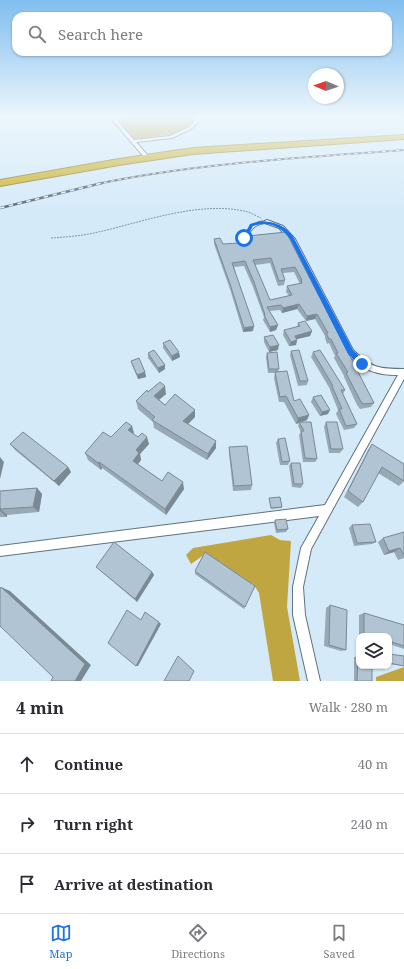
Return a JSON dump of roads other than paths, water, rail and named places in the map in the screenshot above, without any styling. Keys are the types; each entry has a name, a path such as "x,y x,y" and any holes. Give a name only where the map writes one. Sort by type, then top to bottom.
{"highway":[{"path":"0,183 147,156 228,148"}],"street":[{"path":"140,148 147,156"},
{"path":"268,222 281,227 292,239 350,352 362,364 371,370 404,372 306,548 298,587 300,615 314,681"},
{"path":"0,551 326,510"}],"lane":[{"path":"235,244 243,239 252,225 256,223 268,222"}],"railway":[{"path":"101,183 211,166 404,150"},
{"path":"0,208 101,183"}]}
